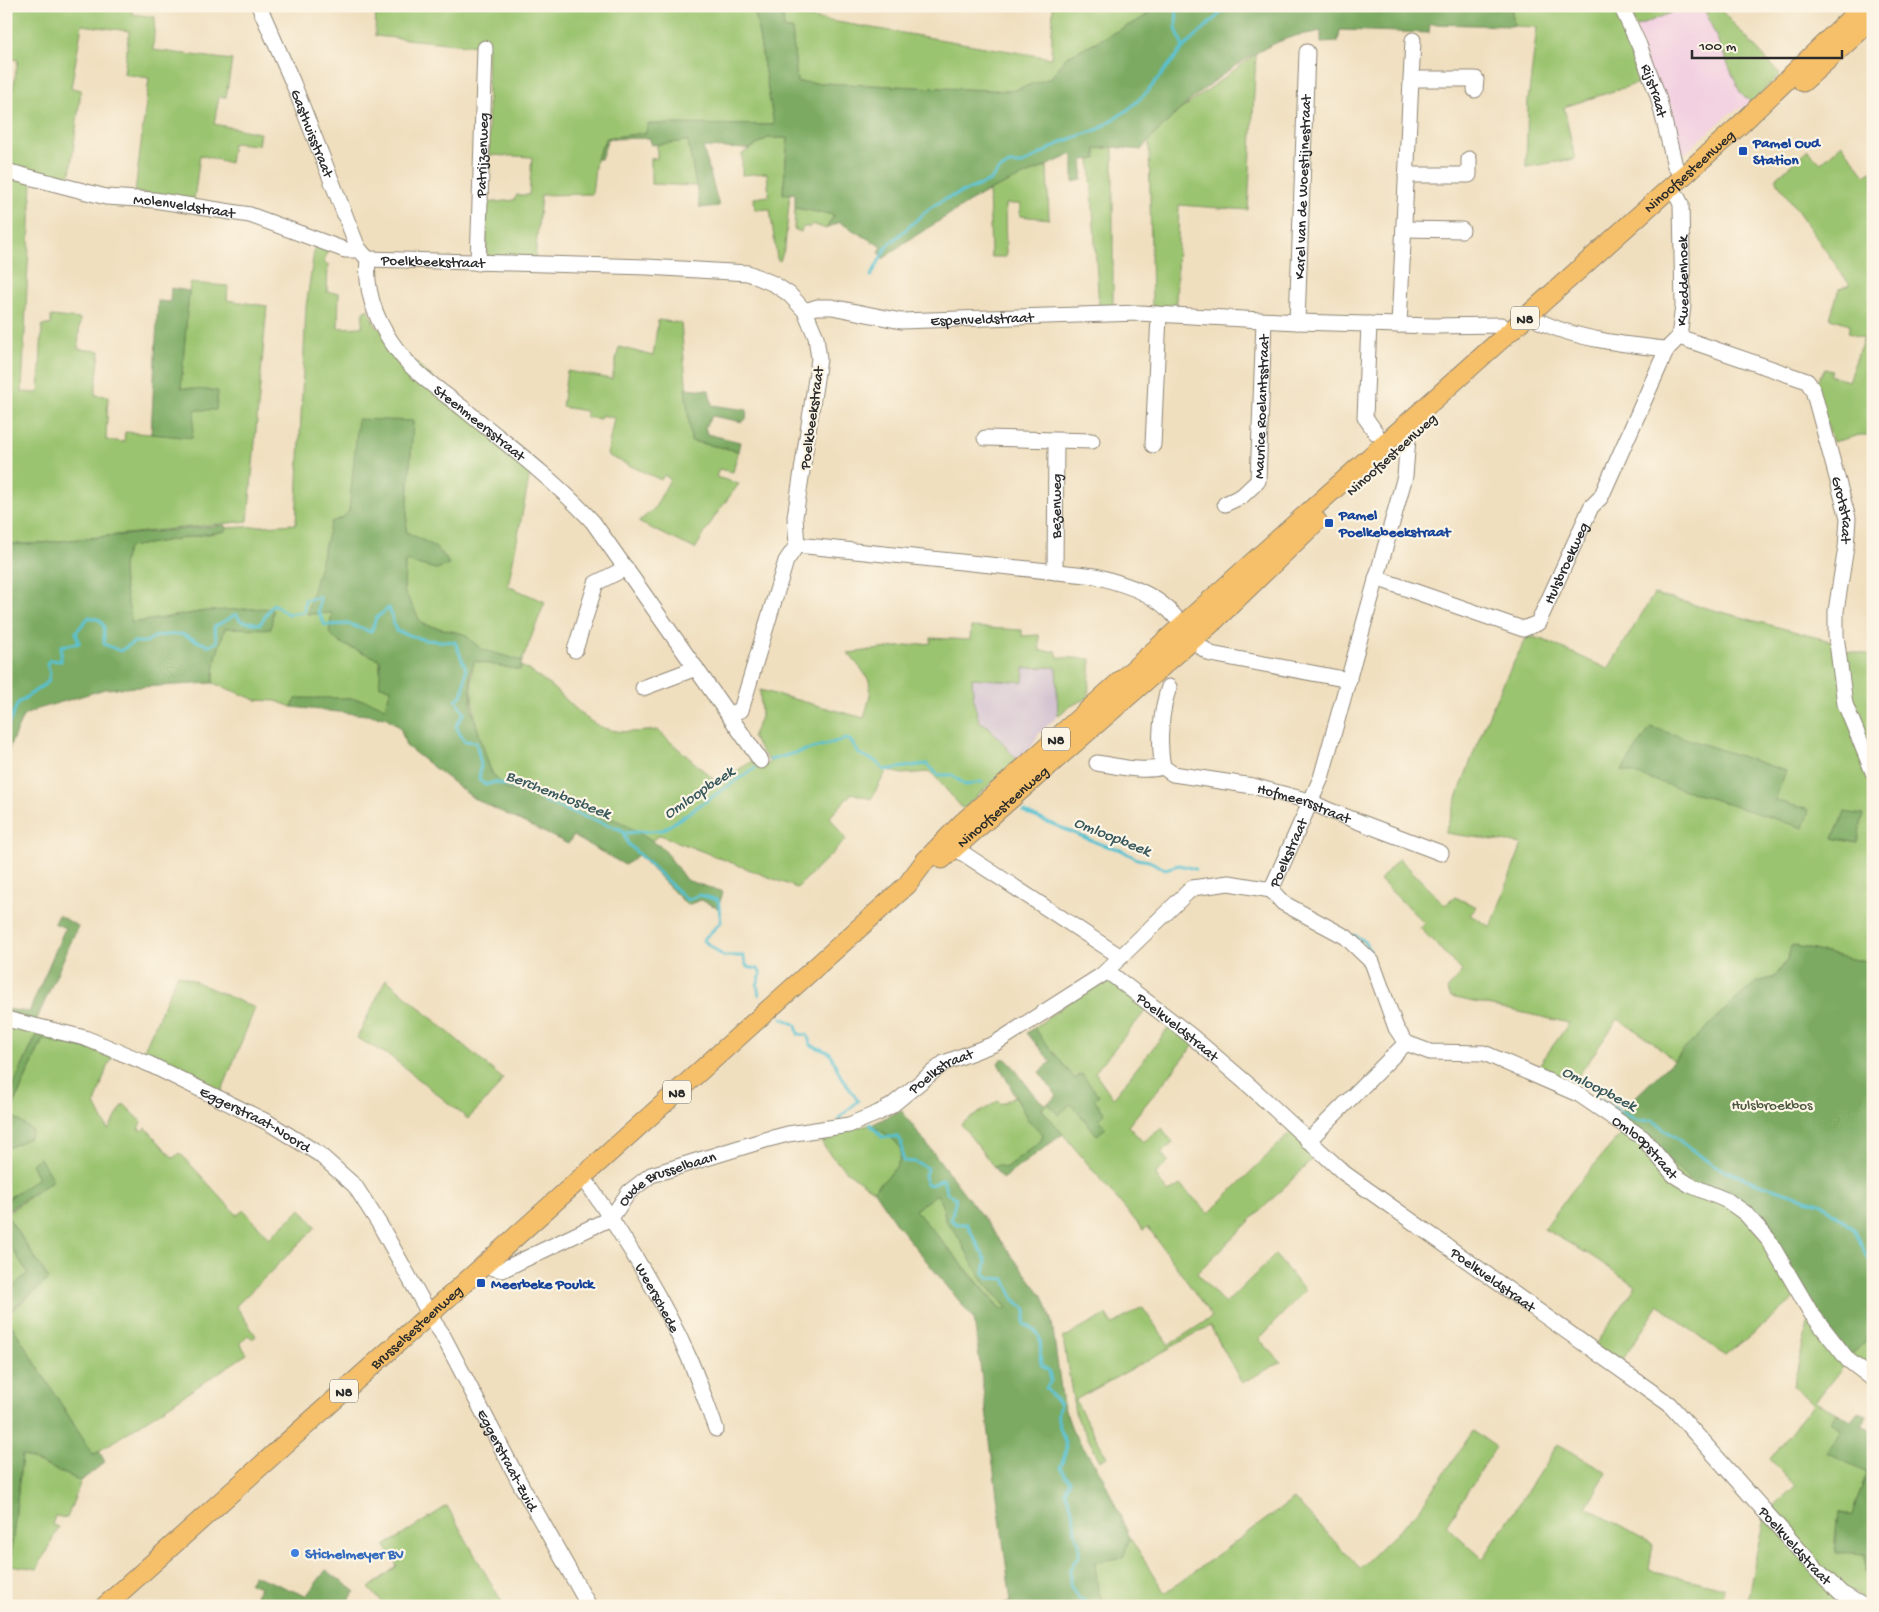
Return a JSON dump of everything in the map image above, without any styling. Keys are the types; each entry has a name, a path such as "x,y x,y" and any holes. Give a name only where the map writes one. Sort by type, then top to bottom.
{"main road":[{"name":"Ninoofsesteenweg","path":"907,884 925,874 955,848 1509,332 1791,78 1863,6"},
{"name":"Ninoofsesteenweg","path":"771,1007 907,884 925,861 961,824 1189,632 1539,321 1873,19"},
{"name":"Brusselsesteenweg","path":"105,1606 771,1007"}],"street":[{"name":"Gasthuisstraat","path":"258,6 293,83 364,254"},
{"name":"Rijstraat","path":"1621,6 1648,69 1675,166 1682,176"},
{"path":"1399,325 1413,40"},
{"name":"Patrijzenweg","path":"478,263 485,48"},
{"name":"Karel van de Woestijnestraat","path":"1297,322 1307,52"},
{"path":"1411,79 1476,79 1475,90"},
{"path":"1406,175 1468,175 1469,159"},
{"name":"Molenveldstraat","path":"6,171 106,197 154,200 250,215 345,250 364,254"},
{"name":"Kweddenhoek","path":"1667,349 1679,337 1683,306 1681,204 1677,196"},
{"path":"1404,229 1462,230"},
{"name":"Poelkbeekstraat","path":"364,254 478,263 647,267 748,273 789,294 805,312 816,337 819,359 795,517 797,545"},
{"name":"Steenmeersstraat","path":"364,254 370,297 385,332 398,352 416,370 568,495 592,522 761,761"},
{"name":"Espenveldstraat","path":"805,312 817,307 832,307 901,321 1139,313 1160,315"},
{"path":"1153,445 1160,315 1264,321 1399,325 1501,325 1509,332"},
{"name":"Maurice Roelantsstraat","path":"1225,504 1242,496 1258,481 1264,321"},
{"path":"1539,321 1565,331 1644,347 1667,349"},
{"path":"1369,324 1365,417 1376,432"},
{"name":"Grotstraat","path":"1679,337 1807,381 1813,390 1848,518 1846,547 1836,611 1836,635 1845,704 1873,772"},
{"name":"Hulsbroekweg","path":"1376,578 1523,629 1538,623 1592,507 1601,497 1667,349"},
{"path":"985,438 1092,441"},
{"name":"Poelkstraat","path":"867,1118 891,1106 944,1062 994,1044 1107,971 1192,888 1229,882 1271,890 1309,801 1321,778 1404,476 1408,438"},
{"name":"Bezenweg","path":"1055,572 1056,441"},
{"path":"729,714 741,710 786,561 797,545 1096,576 1141,590 1162,604 1206,651 1217,657 1349,680"},
{"path":"575,650 596,583 626,568"},
{"path":"643,688 696,668"},
{"path":"1163,767 1160,754 1165,699 1169,687"},
{"name":"Hofmeersstraat","path":"1097,763 1130,768 1155,769 1163,767 1174,774 1253,786 1309,801 1441,853"},
{"path":"955,848 1121,957"},
{"path":"1271,890 1283,903 1346,937 1372,962 1396,1028 1406,1043 1308,1141"},
{"name":"Poelkveldstraat","path":"1107,971 1204,1047 1251,1087 1344,1173 1669,1404 1818,1571 1841,1593 1863,1606"},
{"name":"Eggerstraat-Noord","path":"6,1019 78,1036 149,1064 269,1123 319,1154 355,1186 380,1224 430,1314"},
{"name":"Omloopstraat","path":"1406,1043 1430,1052 1484,1054 1580,1095 1630,1128 1653,1149 1674,1175 1690,1185 1728,1202 1745,1213 1768,1239 1810,1313 1848,1360 1873,1378"},
{"name":"Oude Brusselbaan","path":"484,1266 502,1270 611,1218 630,1192 651,1175 788,1134 849,1125 867,1118"},
{"name":"Weerschede","path":"583,1177 611,1218 647,1279 688,1356 716,1429"},
{"name":"Eggerstraat-Zuid","path":"430,1314 521,1485 589,1606"}],"shaded area":[{"path":"1687,6 1703,6 1740,92 1751,103 1730,113 1675,162 1636,27"},
{"path":"1056,667 1058,716 1039,733 1031,748 1017,760 989,727 979,721 974,703 972,678 1023,682 1024,668"}],"green space":[{"path":"6,6 133,6 132,14 155,17 153,50 232,60 226,97 219,97 214,124 260,133 258,145 233,143 230,163 200,155 194,200 135,192 149,78 124,74 129,31 82,25 71,88 81,90 69,182 6,167 6,128 18,60 6,58"},
{"path":"376,6 754,6 774,125 648,124 647,133 606,138 596,159 592,194 541,195 535,258 487,256 486,203 514,200 517,195 529,195 532,157 489,155 487,47 375,36"},
{"path":"754,6 782,6 784,29 792,29 797,82 1011,91 1051,78 1066,57 1141,19 1158,6 1511,6 1514,26 1430,24 1429,33 1340,30 1338,42 1321,43 1321,31 1295,36 1276,43 1255,54 1212,83 1191,100 1141,150 1113,147 1096,149 1096,159 1083,160 1082,180 1073,182 1073,154 982,194 904,243 883,259 879,252 882,247 839,222 826,229 834,215 795,208 795,193 783,194 788,138 768,138 749,149 703,147 719,206 700,208 688,141 651,145 650,138 608,139 601,159 596,159 606,138 646,133 647,124 774,125"},
{"path":"1053,6 1158,6 1141,19 1066,57 1051,78 1011,91 797,82 792,29 784,29 783,13 1051,58"},
{"path":"1511,6 1619,6 1648,80 1564,107 1575,159 1526,167 1528,101 1537,27 1514,26"},
{"path":"1629,6 1687,6 1636,27"},
{"path":"1703,6 1717,6 1780,74 1751,103 1740,92"},
{"path":"1256,54 1248,210 1179,205 1176,308 1152,306 1149,140 1179,111"},
{"path":"768,138 788,138 783,193 790,193 785,247 780,261 777,259 770,209 755,210 754,198 769,196 767,173 742,175 742,154"},
{"path":"688,141 696,186 651,184 651,159 657,158 657,144"},
{"path":"1842,144 1865,175 1873,170 1873,435 1860,435 1833,442 1814,385 1825,369 1832,371 1830,375 1848,381 1864,338 1848,333 1850,324 1830,318 1839,289 1850,285 1775,179 1808,150 1821,163"},
{"path":"1113,147 1113,309 1099,309 1090,160 1096,159 1096,149"},
{"path":"1047,166 1049,219 1020,216 1020,204 1005,204 1006,257 991,257 989,190"},
{"path":"6,176 32,182 22,392 39,393 42,325 51,325 51,316 80,319 78,349 100,351 95,395 108,396 106,440 124,442 125,432 191,437 180,388 190,283 228,286 227,300 267,306 248,521 31,544 6,544"},
{"path":"795,208 835,215 826,229 812,224 810,227 803,227 801,232 794,229"},
{"path":"315,244 328,249 324,263 328,264 327,292 339,293 338,328 362,327 363,312 368,309 375,325 531,469 508,586 545,602 522,661 481,649 464,634 422,624 404,591 405,561 436,569 449,564 437,549 406,532 413,421 352,492 349,511 342,518 308,614 332,613 330,633 340,643 379,659 380,670 391,688 386,709 331,700 301,698 296,699 292,707 276,701 256,700 213,683 216,657 225,628 238,628 244,610 206,611 132,623 124,584 123,564 129,547 226,531 226,528 296,524 306,307"},
{"path":"171,288 189,291 181,388 218,391 216,410 195,410 192,438 151,434 158,301 170,302"},
{"path":"658,320 681,323 691,441 738,451 733,472 719,469 716,477 739,484 717,513 695,549 638,522 654,509 670,479 664,475 661,480 607,455 614,418 602,415 600,419 586,417 586,411 562,407 567,371 612,379 619,347 653,356"},
{"path":"685,388 709,390 712,405 747,410 746,419 743,422 712,416 705,427 707,434 740,442 738,451 691,441"},
{"path":"358,419 413,421 406,532 437,549 442,553 449,565 436,569 405,561 404,591 422,624 464,634 481,649 522,661 520,670 475,661 470,673 472,710 491,772 506,789 576,804 621,822 663,848 686,880 723,892 718,908 701,900 687,905 638,855 625,865 573,836 568,844 473,798 406,746 400,727 385,717 292,707 296,699 333,698 368,701 378,704 385,709 391,688 380,686 381,665 379,659 340,643 329,633 332,613 307,614 331,522 342,518 349,511"},
{"path":"225,525 226,531 129,547 123,564 123,574 132,623 206,611 265,608 273,610 271,629 225,628 216,657 213,683 105,689 38,709 23,716 6,755 6,544 31,544"},
{"path":"1654,594 1834,642 1873,778 1873,964 1792,945 1787,960 1775,977 1755,983 1673,1060 1653,1042 1618,1019 1574,1082 1537,1068 1569,1023 1451,997 1447,990 1462,971 1420,928 1424,923 1380,880 1399,858 1445,905 1455,897 1477,907 1470,915 1491,927 1522,844 1445,833 1492,708 1528,636 1544,640 1608,669","holes":["1651,728 1785,771 1774,800 1622,770","1845,812 1857,843 1833,838"]},
{"path":"971,627 1022,630 1022,636 1039,635 1040,651 1056,651 1058,657 1091,659 1088,698 1068,707 1058,716 1056,667 1024,668 1023,682 972,678 974,703 979,721 989,727 1017,760 963,809 931,772 902,774 887,770 871,799 852,793 830,817 846,840 797,888 660,835 651,841 585,807 519,794 506,789 497,780 489,766 477,729 472,690 474,661 520,670 521,666 547,683 594,723 618,731 657,730 718,783 755,759 761,767 770,763 752,737 761,717 760,690 864,718 870,696 869,683 863,671 848,653 931,643 931,638 970,640"},
{"path":"1843,651 1873,655 1873,760 1848,701"},
{"path":"1651,727 1786,771 1775,800 1809,810 1803,828 1622,770"},
{"path":"1845,812 1863,815 1857,843 1833,838"},
{"path":"58,915 78,926 36,1021 6,1015 6,1009 29,1012 65,928 54,923"},
{"name":"Hulsbroekbos","path":"1792,945 1873,964 1873,1333 1850,1355 1833,1335 1770,1235 1690,1180 1618,1114 1733,1002 1755,983 1775,977 1787,960"},
{"path":"178,974 255,1008 221,1093 142,1054"},
{"path":"386,979 503,1079 496,1090 468,1119 390,1056 357,1038"},
{"path":"1109,981 1148,1008 1095,1072 1113,1098 1171,1025 1195,1044 1128,1126 1143,1142 1162,1128 1173,1143 1161,1153 1169,1162 1155,1174 1168,1193 1180,1185 1209,1213 1292,1131 1317,1155 1197,1273 1225,1304 1275,1255 1305,1290 1259,1339 1281,1362 1242,1383 1210,1326 1075,1400 1107,1457 1100,1461 1075,1413 1063,1338 1106,1315 1112,1325 1142,1307 1169,1345 1212,1317 1148,1227 1143,1230 1041,1108 1048,1103 1058,1114 1071,1103 1097,1135 1105,1128 1098,1119 1105,1113 1094,1100 1099,1096 1081,1074 1075,1079 1034,1028 1093,984"},
{"path":"6,1023 39,1030 6,1101"},
{"path":"1034,1028 1075,1079 1082,1074 1099,1096 1094,1100 1105,1114 1098,1119 1106,1128 1097,1135 1071,1104 1058,1115 1048,1103 1057,1096 1039,1072 1051,1062 1027,1033"},
{"path":"39,1030 92,1044 90,1050 43,1039 12,1109 15,1118 33,1131 29,1138 6,1149 6,1135 10,1132 6,1123 6,1101"},
{"path":"43,1039 90,1050 92,1044 115,1054 107,1067 95,1104 108,1130 124,1104 142,1122 138,1129 143,1131 146,1128 173,1158 180,1153 237,1215 244,1210 269,1238 301,1209 316,1227 236,1306 256,1336 252,1339 248,1335 240,1343 247,1354 93,1455 6,1316 49,1279 6,1214 53,1180 39,1159 39,1178 6,1200 6,1149 29,1138 33,1131 15,1118 12,1109"},
{"path":"1001,1059 1006,1059 1034,1095 1046,1105 1041,1109 1063,1134 1002,1179 994,1167 998,1165 1005,1168 1041,1141 1043,1134 1028,1120 998,1063"},
{"path":"1015,1096 1028,1120 1043,1134 1041,1141 1005,1168 998,1165 994,1167 961,1124 998,1101 1001,1104"},
{"path":"901,1110 1044,1298 1052,1323 1063,1404 1073,1432 1103,1477 1130,1538 1123,1557 1095,1563 1098,1592 1107,1606 998,1606 1011,1602 974,1319 897,1225 873,1190 895,1168 901,1154 900,1148 895,1141 871,1125","holes":["937,1194 944,1210 945,1220 959,1238 979,1275 1007,1308 1001,1310 915,1210"]},
{"path":"871,1125 895,1141 900,1148 901,1154 895,1168 873,1190 834,1159 817,1134"},
{"path":"1625,1129 1750,1221 1798,1296 1725,1356 1659,1305 1620,1364 1594,1346 1636,1286 1590,1255 1544,1229 1572,1191"},
{"path":"40,1158 53,1180 6,1212 6,1200 38,1178 31,1164"},
{"path":"937,1194 944,1210 945,1220 959,1238 985,1284 1007,1308 1002,1310 915,1210"},
{"path":"6,1214 49,1279 6,1314 6,1293 28,1273 6,1239"},
{"path":"6,1239 28,1273 6,1293"},
{"path":"6,1316 93,1455 99,1451 105,1462 81,1481 22,1455 10,1565 6,1565 6,1469 9,1451 6,1450"},
{"path":"1814,1320 1844,1365 1815,1402 1837,1413 1830,1422 1841,1429 1867,1472 1852,1515 1839,1512 1835,1552 1866,1555 1866,1573 1873,1574 1873,1606 1830,1575 1769,1511 1795,1486 1770,1459 1813,1404 1793,1386 1808,1324"},
{"path":"1873,1333 1873,1372 1850,1355"},
{"path":"1859,1411 1867,1416 1862,1425 1873,1431 1873,1574 1866,1573 1866,1555 1835,1553 1839,1512 1852,1515 1867,1472 1827,1453 1841,1429 1830,1422 1837,1413 1852,1420"},
{"path":"1473,1431 1496,1447 1446,1525 1483,1559 1558,1444 1607,1472 1586,1507 1653,1544 1649,1570 1724,1588 1720,1606 1107,1606 1098,1592 1094,1563 1123,1557 1130,1538 1165,1593 1294,1499 1360,1568 1419,1510"},
{"path":"22,1455 81,1481 67,1518 55,1516 52,1525 59,1527 37,1569 10,1565"},
{"path":"447,1506 504,1606 385,1606 369,1588 397,1566 385,1546"},
{"path":"1764,1517 1852,1606 1746,1606"},
{"path":"326,1570 355,1591 345,1606 251,1606 260,1587 249,1583 254,1575 306,1596"}],"waterway":[{"path":"1177,6 1176,28 1183,48"},
{"path":"871,276 887,246 930,208 945,199 990,181 998,171 1009,164 1023,164 1062,142 1099,129 1129,109 1148,91 1183,48 1228,6"},
{"name":"Berchembosbeek","path":"6,729 18,703 48,682 50,673 47,664 50,660 61,661 61,646 79,643 76,632 89,617 100,620 104,627 104,644 120,651 134,642 146,642 156,636 181,634 209,646 217,642 214,627 236,614 241,621 260,624 273,604 288,614 304,612 305,600 320,597 318,611 325,625 349,624 371,632 376,618 389,608 396,631 425,640 455,642 466,669 463,694 456,700 464,713 456,726 464,741 476,742 481,765 479,779 485,785 495,782 535,794 542,800 560,808 622,830 628,844 687,900 700,895 718,900 721,922 703,940 723,956 743,956 747,967 758,969 761,974 757,985 759,995"},
{"name":"Omloopbeek","path":"770,760 846,739 851,741 859,754 875,761 884,770 927,764 938,775 952,775 965,785 982,782"},
{"name":"Omloopbeek","path":"624,833 663,830 755,768"},
{"name":"Omloopbeek","path":"1024,812 1165,869 1179,865 1195,869"},
{"name":"Omloopbeek","path":"1354,935 1363,940 1370,951"},
{"name":"Berchembosbeek","path":"782,1018 796,1025 798,1034 807,1035 811,1045 830,1053 840,1075 858,1101 839,1118 840,1121"},
{"name":"Omloopbeek","path":"1597,1098 1638,1121 1652,1120 1714,1166 1754,1182 1822,1204 1855,1230 1867,1258 1873,1265"},
{"name":"Berchembosbeek","path":"870,1124 882,1137 897,1137 901,1141 903,1161 915,1162 928,1168 925,1174 926,1183 931,1185 943,1179 947,1193 956,1198 951,1220 957,1224 967,1224 986,1261 984,1273 990,1278 1005,1279 1014,1300 1026,1309 1024,1324 1039,1336 1041,1365 1049,1371 1051,1381 1046,1388 1060,1405 1058,1421 1066,1448 1060,1468 1070,1481 1065,1492 1073,1510 1075,1533 1079,1542 1079,1555 1070,1569 1070,1585 1078,1598 1095,1606"}],"place":[{"name":"Pamel Oud Station","path":"1743,151"},
{"name":"Pamel Poelkebeekstraat","path":"1329,523"},
{"name":"Meerbeke Poulck","path":"481,1283"},
{"name":"Stichelmeyer BV","path":"295,1553"}]}
